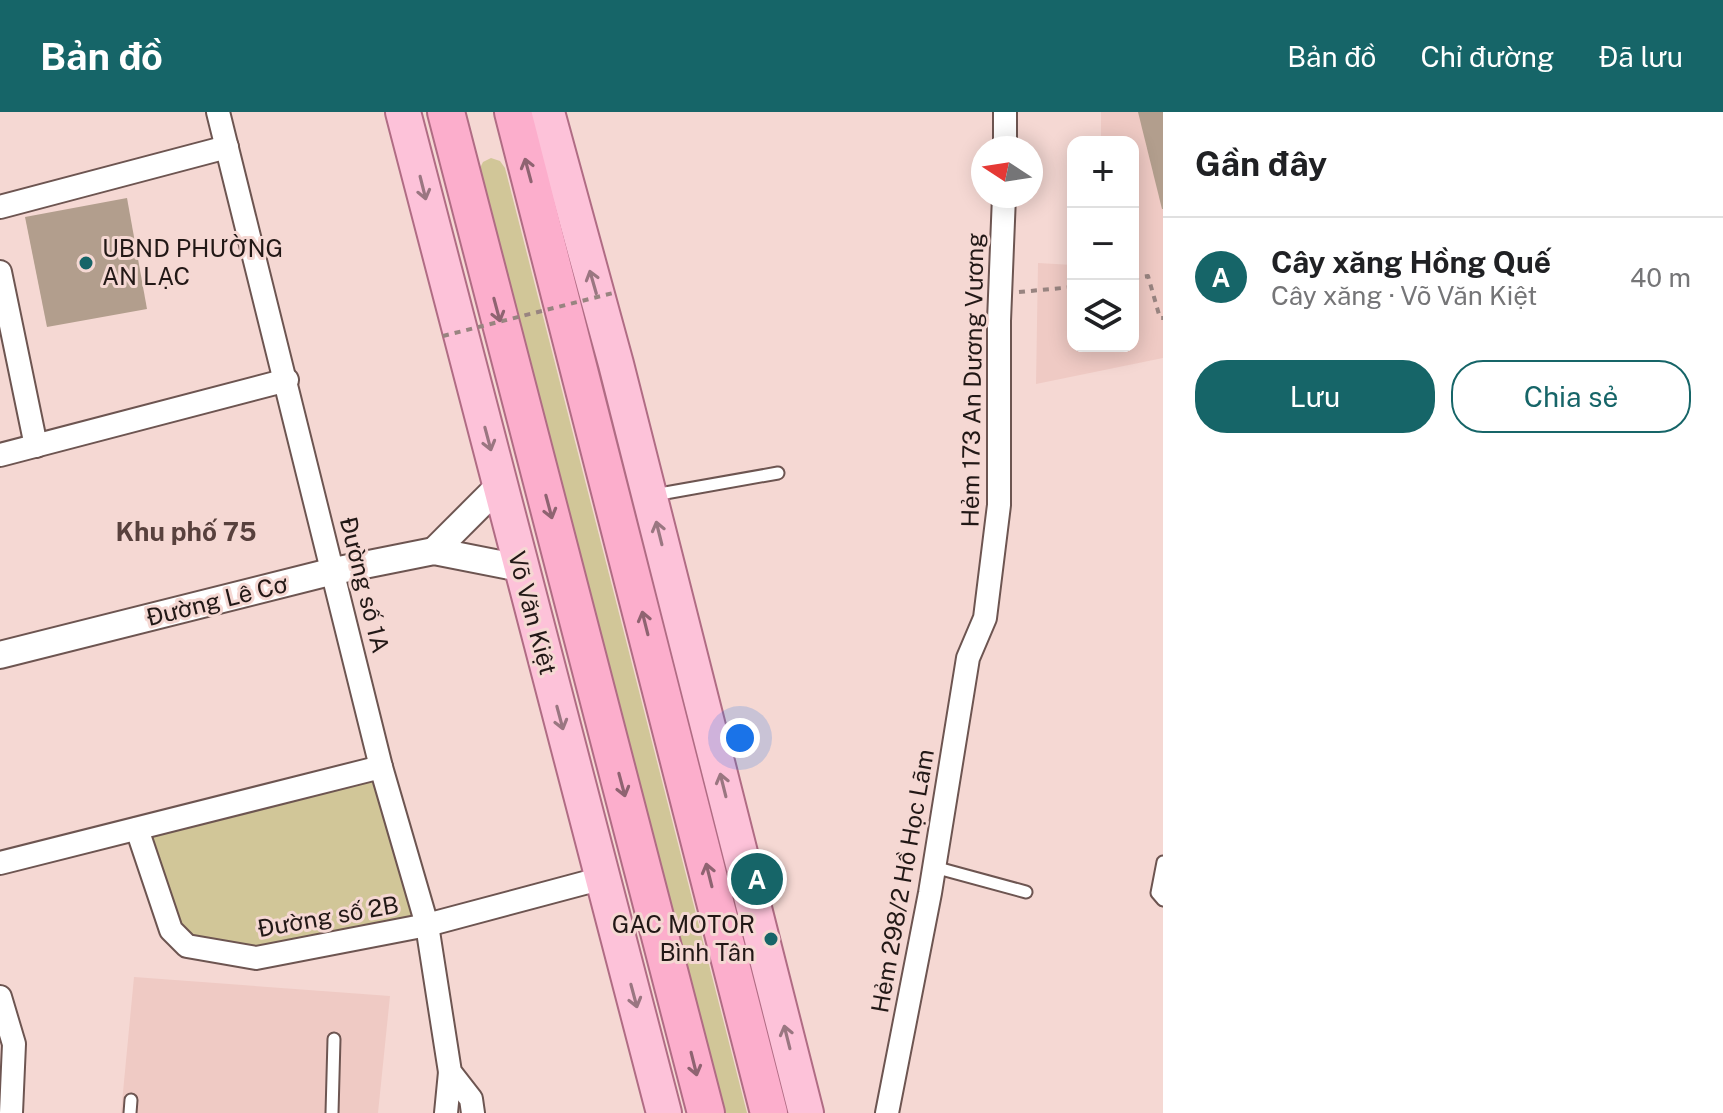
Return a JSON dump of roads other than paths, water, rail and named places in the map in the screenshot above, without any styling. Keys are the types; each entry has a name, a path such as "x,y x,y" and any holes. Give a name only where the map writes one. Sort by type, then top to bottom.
{"highway":[{"name":"Võ Văn Kiệt","path":"446,112 706,1113"},
{"path":"513,112 769,1113"}],"main road":[{"name":"Võ Văn Kiệt","path":"403,112 664,1113"},
{"path":"547,112 649,496 806,1113"}],"street":[{"name":"Đường số 1A","path":"218,112 381,767 427,925 450,1072 446,1113"},
{"path":"1005,112 1005,136"},
{"path":"0,207 227,147"},
{"name":"Hẻm 173 An Dương Vương","path":"968,658 985,618 999,505 1004,208"},
{"path":"0,272 36,446"},
{"path":"0,455 287,380"},
{"path":"434,551 500,485"},
{"name":"Đường Lê Cơ","path":"0,655 334,571 434,551 520,568"},
{"name":"Hẻm 298/2 Hồ Học Lãm","path":"887,1113 934,867 968,658"},
{"path":"0,863 381,767"},
{"name":"Đường số 2B","path":"137,829 171,930 187,946 256,958 427,925 603,878"},
{"path":"0,997 7,1043 11,1113"},
{"name":"Đường số 1A","path":"450,1072 471,1099 473,1113"}],"lane":[{"path":"649,496 778,473"},
{"path":"1163,862 1157,893 1163,900"},
{"path":"934,867 1026,892"},
{"path":"332,1113 334,1039"},
{"path":"130,1113 131,1100"}],"place":[{"name":"UBND PHƯỜNG AN LẠC","path":"86,263"},
{"name":"Cây xăng Hồng Quế","path":"757,879"},
{"name":"GAC MOTOR Bình Tân","path":"771,939"}],"district":[{"name":"Khu phố 75","path":"186,532"}]}
